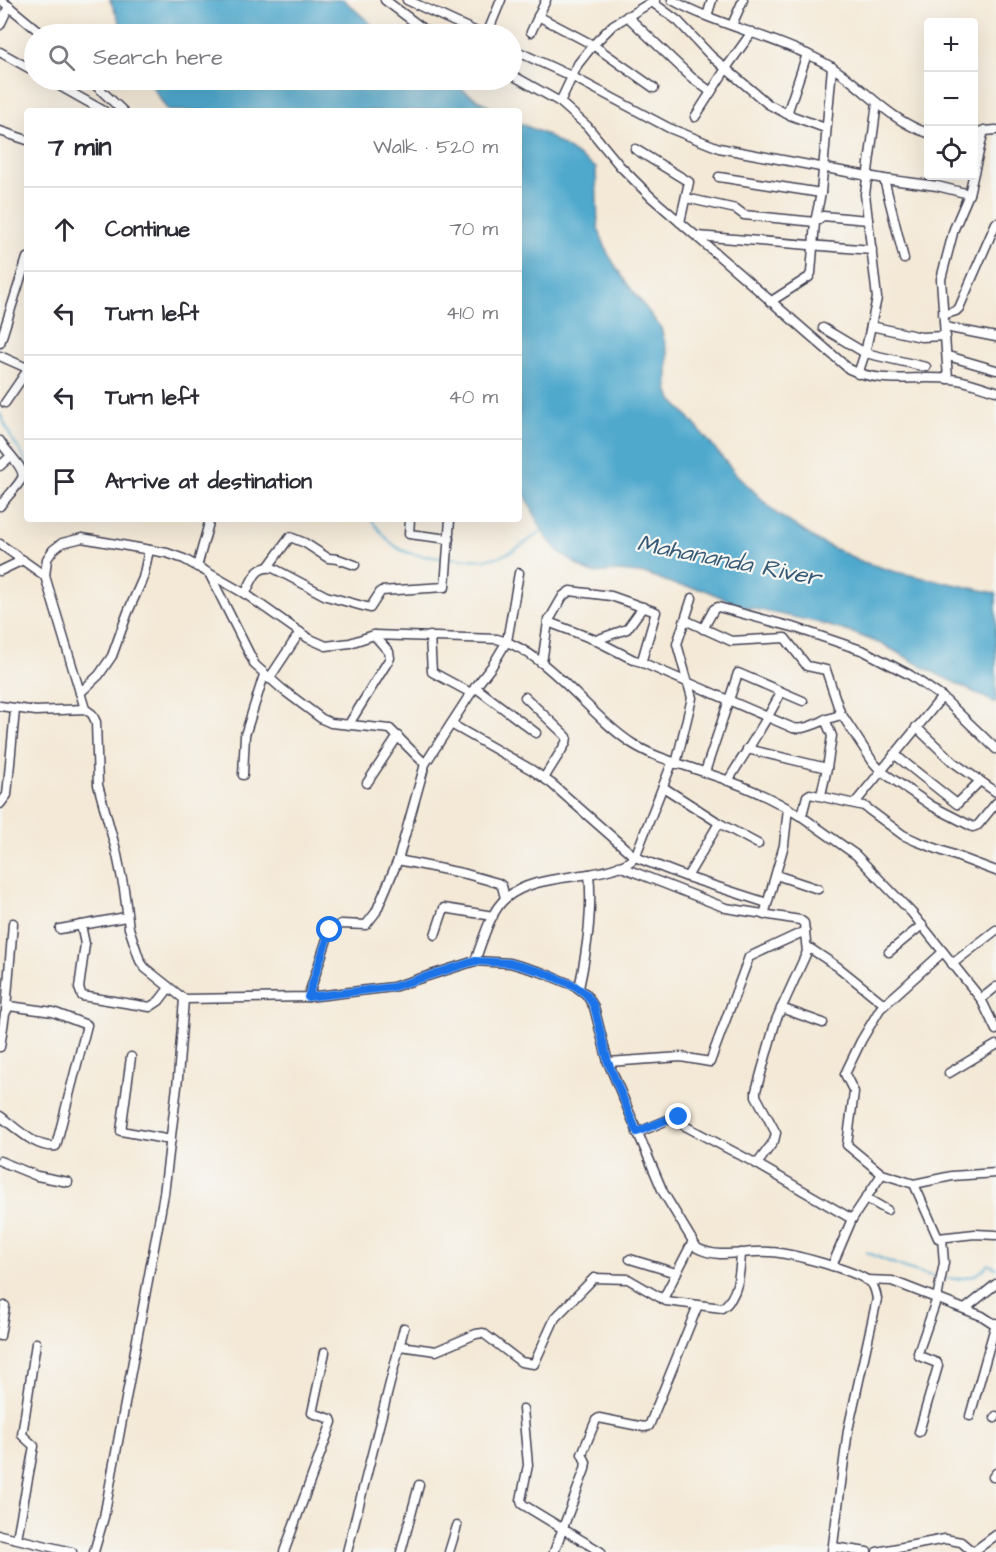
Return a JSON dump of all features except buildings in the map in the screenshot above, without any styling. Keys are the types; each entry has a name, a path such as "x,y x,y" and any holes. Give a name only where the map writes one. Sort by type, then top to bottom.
{"street":[{"path":"1,0 30,24"},
{"path":"385,0 417,24"},
{"path":"407,0 459,24"},
{"path":"491,24 501,0"},
{"path":"531,32 546,0"},
{"path":"672,0 707,16 807,54 832,68 898,120 924,131"},
{"path":"707,16 712,0"},
{"path":"732,25 743,0"},
{"path":"560,102 578,64 593,45 610,27 654,1 688,31 725,69 768,104 787,114 825,128"},
{"path":"0,25 9,6"},
{"path":"538,16 593,45 654,88"},
{"path":"627,16 691,77 711,92"},
{"path":"695,117 725,69 752,32"},
{"path":"0,51 24,65"},
{"path":"522,54 573,77 669,128 719,148 884,179 937,186 969,194"},
{"path":"787,114 807,54"},
{"path":"770,302 809,277 815,222 821,193 832,68"},
{"path":"522,80 560,102 587,126 620,166 651,197 841,364 858,374 869,377 895,380 948,378 996,391"},
{"path":"67,90 99,108"},
{"path":"101,90 120,108"},
{"path":"110,108 113,101"},
{"path":"858,374 877,298 865,191 877,103"},
{"path":"948,378 941,279 954,229 969,194 984,130"},
{"path":"978,131 996,130"},
{"path":"0,131 24,139"},
{"path":"635,149 689,182 680,222"},
{"path":"719,177 821,193"},
{"path":"884,179 904,259"},
{"path":"686,198 736,209 744,215 815,222 823,216 868,220"},
{"path":"944,315 959,308 996,223"},
{"path":"696,236 872,250"},
{"path":"0,343 24,267"},
{"path":"871,326 919,337 945,331 996,337"},
{"path":"823,328 865,353 926,367"},
{"path":"0,356 24,368"},
{"path":"948,356 996,370"},
{"path":"5,404 24,374"},
{"path":"0,441 21,468 23,476 0,506"},
{"path":"0,466 11,456"},
{"path":"197,567 209,522"},
{"path":"410,522 409,534 449,539"},
{"path":"245,594 260,568 268,567 329,597 370,609 381,591 445,587 450,522"},
{"path":"268,567 290,537 305,543 328,558 355,565"},
{"path":"867,1552 832,1549 848,1430 877,1299 873,1285 832,1266 780,1253 706,1253 692,1243 663,1192 608,1062 594,1006 579,988 542,972 510,963 475,961 393,987 308,997 184,999 152,975 140,961 126,917 124,889 116,850 98,786 96,722 92,714 85,709 80,693 45,576 47,559 62,543 82,538 177,556 245,594 308,638 326,646 350,643 374,635 507,641 542,663 620,735 646,752 674,764 728,781 788,808 856,855 922,925 981,999 996,1030"},
{"path":"0,544 45,576"},
{"path":"80,693 99,675 112,656 143,578 149,550"},
{"path":"0,571 23,560"},
{"path":"308,997 330,930 341,924 363,926 368,924 398,860 425,764 507,641 519,573"},
{"path":"210,575 250,658 267,677 315,716 330,723 392,730 425,764"},
{"path":"542,663 548,622 563,596 570,591 611,596 654,610 656,613 642,662"},
{"path":"475,961 493,916 505,898 543,882 619,866 635,857 674,764 692,701 677,644 692,598"},
{"path":"596,640 627,629 643,607"},
{"path":"703,629 714,609 718,607 796,628 864,651 910,675 942,697 996,749"},
{"path":"685,620 732,641 785,638 807,666 826,670 841,715 873,762 881,771 932,806 973,827 992,814 996,802"},
{"path":"548,622 596,640 688,684 797,729 841,715"},
{"path":"243,775 246,735 267,677 300,632"},
{"path":"349,724 390,658 389,652 374,635"},
{"path":"430,636 432,672 473,690 536,733"},
{"path":"705,772 739,672 803,701"},
{"path":"728,781 782,692"},
{"path":"525,697 567,737 567,742 544,778"},
{"path":"855,803 942,697"},
{"path":"0,706 15,710 36,711 85,709"},
{"path":"0,804 7,795 15,710"},
{"path":"821,795 832,736 825,719"},
{"path":"451,724 544,778 578,805 635,857 767,903"},
{"path":"916,727 953,762 996,792"},
{"path":"367,783 398,736"},
{"path":"747,749 827,768"},
{"path":"894,754 957,804 980,781"},
{"path":"663,787 719,823 758,844"},
{"path":"801,816 807,796 810,794 855,803 872,810 891,826 916,841 996,871"},
{"path":"764,915 784,845 788,808"},
{"path":"687,877 719,823"},
{"path":"398,860 498,883 502,886 505,898"},
{"path":"619,866 726,908 800,920 804,923 807,947 767,1047 756,1093 776,1135 758,1164"},
{"path":"579,988 587,950 591,895 589,874"},
{"path":"776,875 818,890"},
{"path":"435,935 444,908 493,916"},
{"path":"60,928 126,917"},
{"path":"0,1047 6,1009 13,923"},
{"path":"81,925 85,944 79,988 82,996 150,1007 159,1001 169,988"},
{"path":"889,952 922,925"},
{"path":"952,964 996,930"},
{"path":"608,1062 681,1057 710,1062 749,957 805,932"},
{"path":"807,947 838,967 884,1004"},
{"path":"943,952 884,1004 873,1019 845,1074 854,1092 848,1145 882,1174 915,1184 952,1176 996,1173"},
{"path":"981,999 996,987"},
{"path":"94,1552 104,1517 164,1194 178,1078 184,999"},
{"path":"0,1116 33,1140 56,1146 87,1026 45,1010 15,1006 9,1006 6,1009"},
{"path":"781,1008 823,1023"},
{"path":"949,1073 996,1045"},
{"path":"131,1057 121,1131 171,1140"},
{"path":"637,1132 677,1116 683,1125 758,1164 852,1219"},
{"path":"0,1161 37,1176 68,1182"},
{"path":"832,1266 852,1219 882,1174"},
{"path":"915,1184 937,1237 972,1234 996,1235"},
{"path":"866,1198 887,1210"},
{"path":"919,1432 938,1366 936,1362 920,1356 918,1351 937,1298 944,1263 942,1238"},
{"path":"663,1299 692,1243"},
{"path":"400,1346 436,1351 483,1333 521,1362 534,1364 555,1318 594,1278 628,1280 674,1303 722,1308 727,1305 739,1281 741,1253"},
{"path":"630,1259 676,1273"},
{"path":"866,1280 892,1281 965,1309 996,1324 970,1416"},
{"path":"965,1309 996,1284"},
{"path":"554,1552 586,1466 582,1454 596,1419 648,1426 698,1305"},
{"path":"0,1336 5,1306"},
{"path":"347,1552 404,1328"},
{"path":"17,1538 34,1446 22,1435 36,1343"},
{"path":"284,1552 332,1422 331,1419 312,1413 325,1352"},
{"path":"523,1409 528,1465 521,1502 601,1552"},
{"path":"401,1552 419,1485"},
{"path":"449,1552 457,1526"},
{"path":"0,1535 72,1552"},
{"path":"877,1552 926,1547 951,1539 966,1545 973,1552 996,1535"},
{"path":"27,1552 30,1541"}],"water":[{"path":"110,0 344,0 371,24 121,24"},
{"path":"154,90 463,90 491,108 166,108"},
{"name":"Mahananda River","path":"522,124 547,135 596,168 598,228 608,254 623,278 661,328 668,355 668,389 672,400 736,474 777,514 820,542 863,562 896,572 996,593 996,703 884,645 853,633 816,622 741,606 705,590 676,585 647,574 618,571 593,573 585,570 559,552 545,536 522,491"}],"waterway":[{"path":"0,414 24,457"},
{"path":"373,522 387,539 401,550 443,558"},
{"path":"449,558 489,559 519,547 543,530"},
{"path":"866,1252 911,1270 947,1278 963,1278 977,1274 988,1264 996,1268"}],"route":[{"path":"330,930 308,997 393,987 475,961 510,963 542,972 579,988 594,1006 608,1062 637,1132 676,1116 679,1117"}]}
